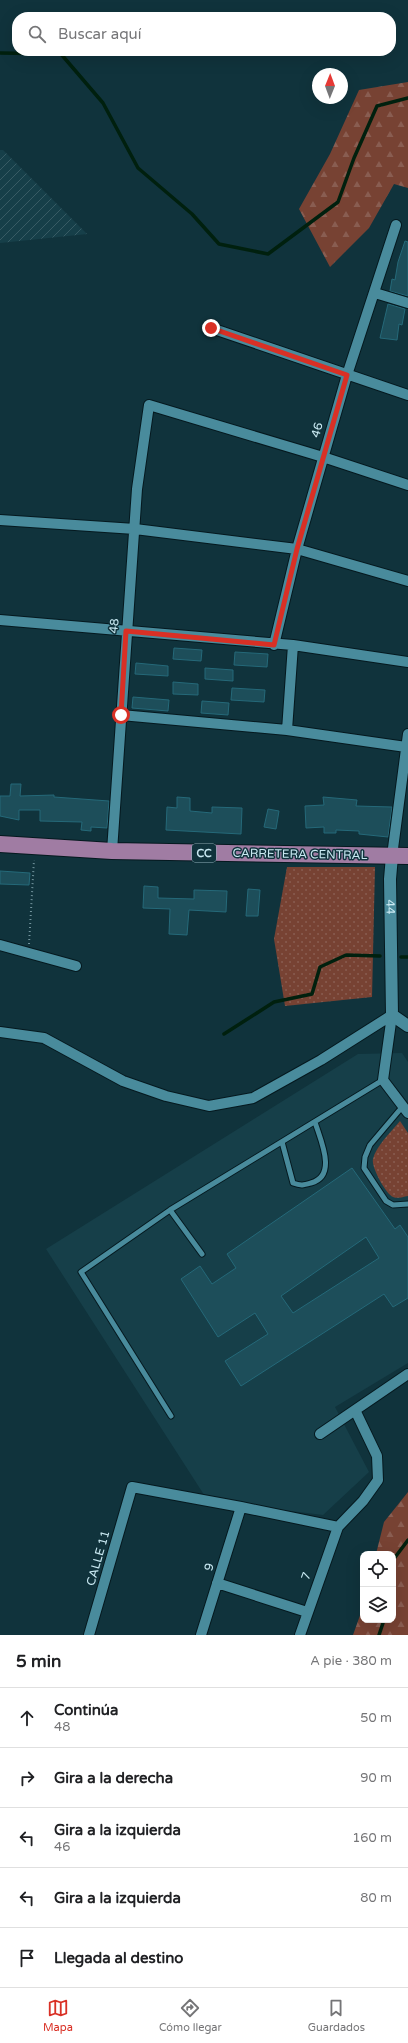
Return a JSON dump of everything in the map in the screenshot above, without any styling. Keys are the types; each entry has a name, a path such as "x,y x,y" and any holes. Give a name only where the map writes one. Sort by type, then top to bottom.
{"highway":[{"name":"CARRETERA CENTRAL","path":"0,844 112,851 408,856"}],"street":[{"name":"46","path":"274,645 297,549 323,457 347,375 396,226"},
{"path":"375,293 408,303"},
{"path":"211,328 408,395"},
{"name":"48","path":"112,851 137,489 149,405 323,457"},
{"path":"323,457 408,486"},
{"path":"0,520 135,529 297,549 408,581"},
{"path":"0,620 274,645 292,645 408,662"},
{"path":"287,730 292,645"},
{"path":"121,715 287,730 406,747"},
{"name":"44","path":"383,1080 392,1015 390,879 408,734"},
{"path":"0,945 76,966"},
{"path":"0,1032 44,1038 123,1081 166,1096 209,1106 253,1098 321,1060 392,1015 408,1026"},
{"path":"383,1080 405,1109"},
{"path":"320,1434 408,1374"},
{"path":"241,1507 338,1527 363,1501 378,1480 377,1456 355,1410"},
{"name":"CALLE 11","path":"89,1635 132,1487 241,1507"},
{"name":"9","path":"201,1635 241,1507"},
{"name":"7","path":"300,1635 338,1527"},
{"path":"217,1584 307,1612"}],"lane":[{"path":"171,1416 82,1272 170,1210 383,1080"},
{"path":"405,1109 370,1145 365,1157 364,1168 386,1201 393,1205 408,1204"},
{"path":"282,1142 293,1182 301,1186 315,1182 322,1177 326,1170 325,1160 315,1122"},
{"path":"170,1210 202,1254"}],"path":[{"path":"28,953 35,847"}],"shaded area":[{"path":"0,150 3,150 87,234 0,243"},
{"path":"402,1053 408,1062 408,1363 335,1407 369,1472 323,1515 208,1501 46,1249 358,1054"}],"green space":[{"path":"408,82 408,188 394,184 369,228 330,267 299,209 330,154 359,90"},
{"path":"287,867 375,867 372,997 285,1006 274,939"},
{"path":"400,1121 408,1133 408,1196 397,1198 390,1195 383,1186 374,1168 373,1159 380,1144"},
{"path":"408,1492 408,1635 353,1635 360,1615 360,1623 396,1623 396,1551 377,1551 384,1522"}],"building":[{"path":"405,241 408,242 408,296 390,291 392,279 395,280 398,262"},
{"path":"388,304 405,309 402,325 399,324 397,340 380,338"},
{"path":"174,648 202,650 201,661 173,659"},
{"path":"235,652 268,654 267,667 234,665"},
{"path":"136,663 168,666 168,676 135,674"},
{"path":"205,668 233,670 233,681 205,679"},
{"path":"173,682 198,684 198,695 173,694"},
{"path":"232,688 265,690 264,702 231,700"},
{"path":"133,697 169,700 168,711 132,708"},
{"path":"202,701 229,703 228,715 201,713"},
{"path":"11,784 21,784 20,796 54,795 54,797 109,801 107,828 91,827 91,831 81,830 82,822 40,821 40,810 19,810 19,820 0,816 0,796 10,796"},
{"path":"177,797 190,798 190,811 212,813 212,807 242,808 241,834 166,830 167,807 177,808"},
{"path":"323,797 357,800 356,806 392,807 388,837 359,834 359,831 336,830 336,833 324,833 324,827 306,828 305,806 324,805"},
{"path":"268,809 279,811 276,829 264,827"},
{"path":"0,871 30,873 29,885 0,884"},
{"path":"144,886 158,887 158,898 194,899 194,890 227,891 226,912 189,910 187,935 169,934 170,909 143,908"},
{"path":"248,889 260,890 258,916 246,916"},
{"path":"352,1168 395,1229 400,1225 408,1237 408,1298 393,1307 384,1294 241,1386 225,1361 268,1334 255,1313 218,1337 181,1279 200,1266 212,1284 236,1268 227,1254","holes":["366,1237 379,1258 293,1313 281,1296"]}],"waterway":[{"path":"0,53 12,53"},
{"path":"63,56 103,103 138,168 192,214 219,244 268,254 338,202 354,158 377,106 408,98"},
{"path":"224,1034 274,1002 312,994 320,967 346,955 380,956"},
{"path":"401,957 408,957"},
{"path":"396,1556 408,1540"},
{"path":"379,1635 383,1623"}],"route":[{"path":"121,715 126,631 274,645 297,549 347,375 211,328"}]}
